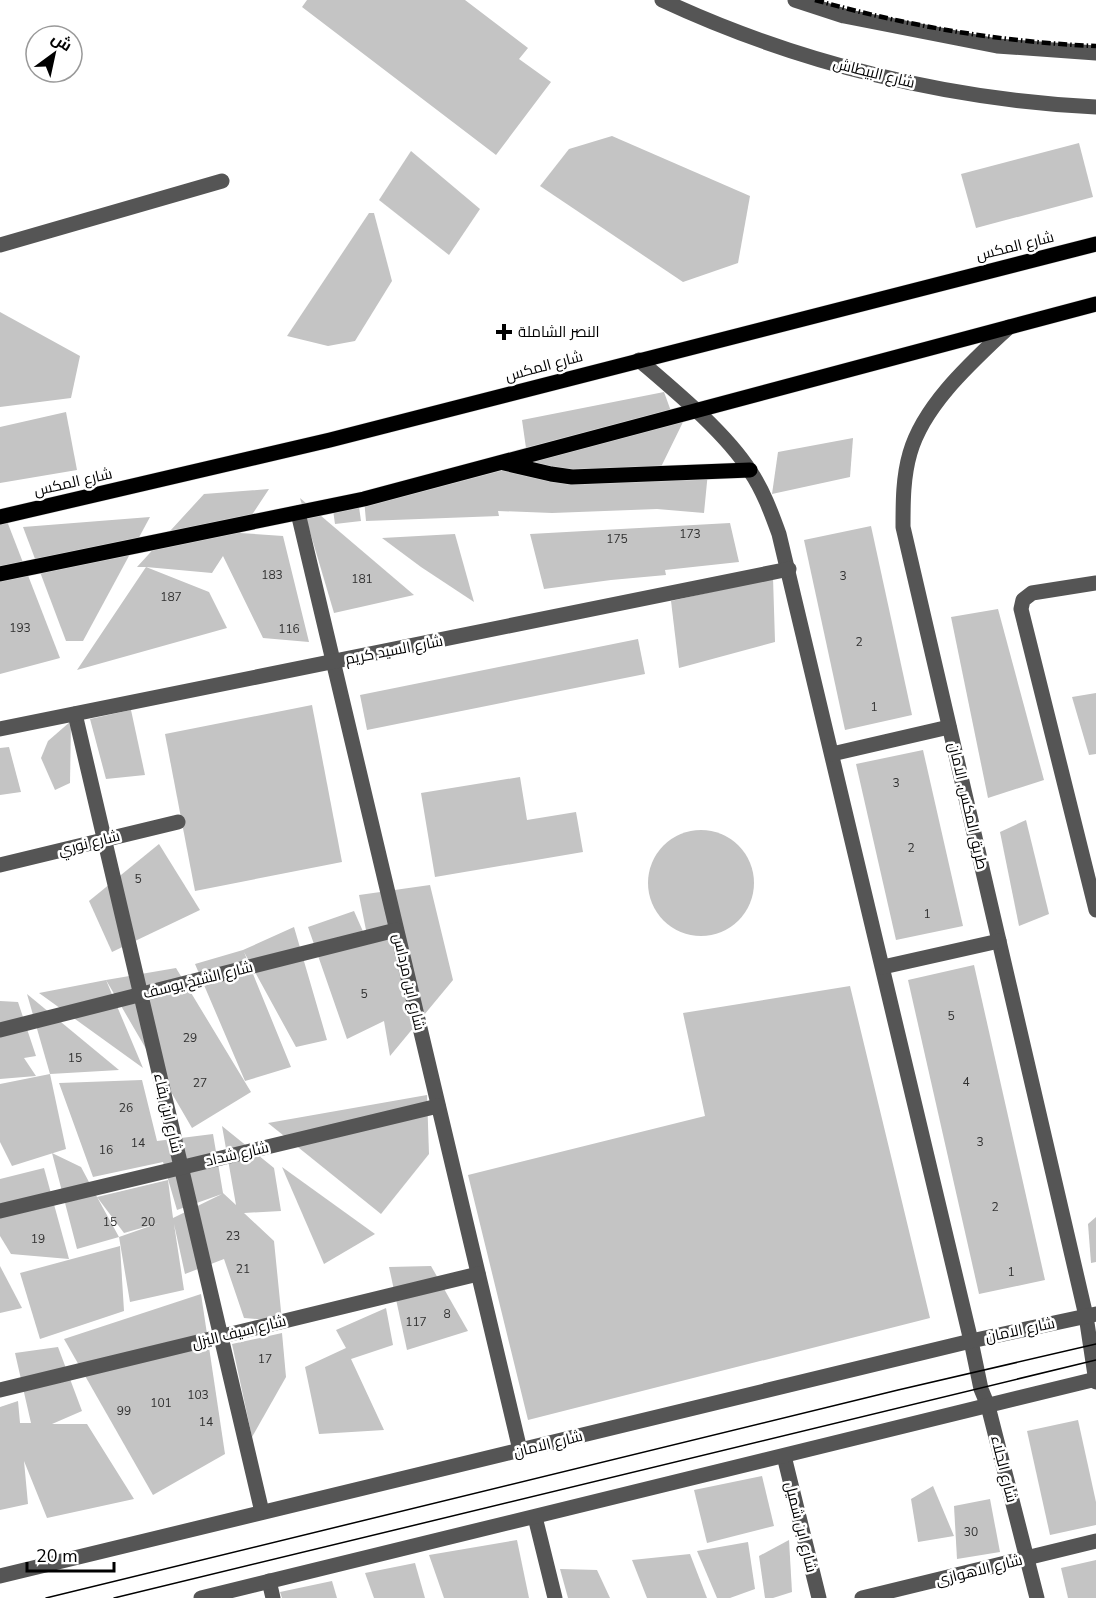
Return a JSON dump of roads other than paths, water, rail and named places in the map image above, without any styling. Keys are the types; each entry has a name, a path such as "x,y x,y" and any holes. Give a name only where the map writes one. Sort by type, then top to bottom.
{"main road":[{"name":"شارع المكس","path":"0,517 330,440 1096,244"},
{"path":"0,574 364,499 1096,304"},
{"path":"502,462 572,477 750,470"}],"street":[{"name":"شارع البيطاش","path":"662,0 763,41 844,66 926,86 999,98 1096,107"},
{"path":"795,0 844,16 997,46 1096,53"},
{"path":"0,245 222,181"},
{"name":"طريق المكس, الامان","path":"1009,327 972,362 924,422 910,453 904,490 903,527 999,941 1091,1315 1096,1380"},
{"path":"639,360 727,443 750,470 767,501 789,568 971,1341"},
{"name":"شارع ابن مرداس","path":"298,513 519,1450"},
{"name":"شارع السيد كريم","path":"0,729 789,568"},
{"path":"1096,583 1032,593 1023,600 1022,609 1096,909"},
{"name":"شارع ابن بقاء","path":"75,714 262,1512"},
{"path":"832,754 949,727"},
{"name":"شارع نوري","path":"0,865 178,822"},
{"name":"شارع الشيخ يوسف","path":"0,1030 396,930"},
{"path":"883,967 999,941"},
{"name":"شارع شداد","path":"0,1211 438,1106"},
{"name":"شارع سيف اليزل","path":"0,1390 478,1274"},
{"name":"شارع الامان","path":"0,1576 971,1341 1091,1315"},
{"name":"شارع الجلاء","path":"971,1341 981,1389 988,1406 1037,1598"},
{"path":"201,1598 1096,1380"},
{"name":"شارع ابن شميل","path":"784,1456 819,1598"},
{"path":"535,1516 555,1598"},
{"name":"شارع الاهوازى","path":"862,1598 1096,1541"},
{"path":"269,1581 273,1598"}],"tram line":[{"path":"46,1598 898,1390 1096,1344"},
{"path":"114,1598 1096,1360"}],"railway":[{"path":"815,0 885,18 989,37 1096,46"}],"place":[{"name":"النصر الشاملة","path":"504,332"}]}
